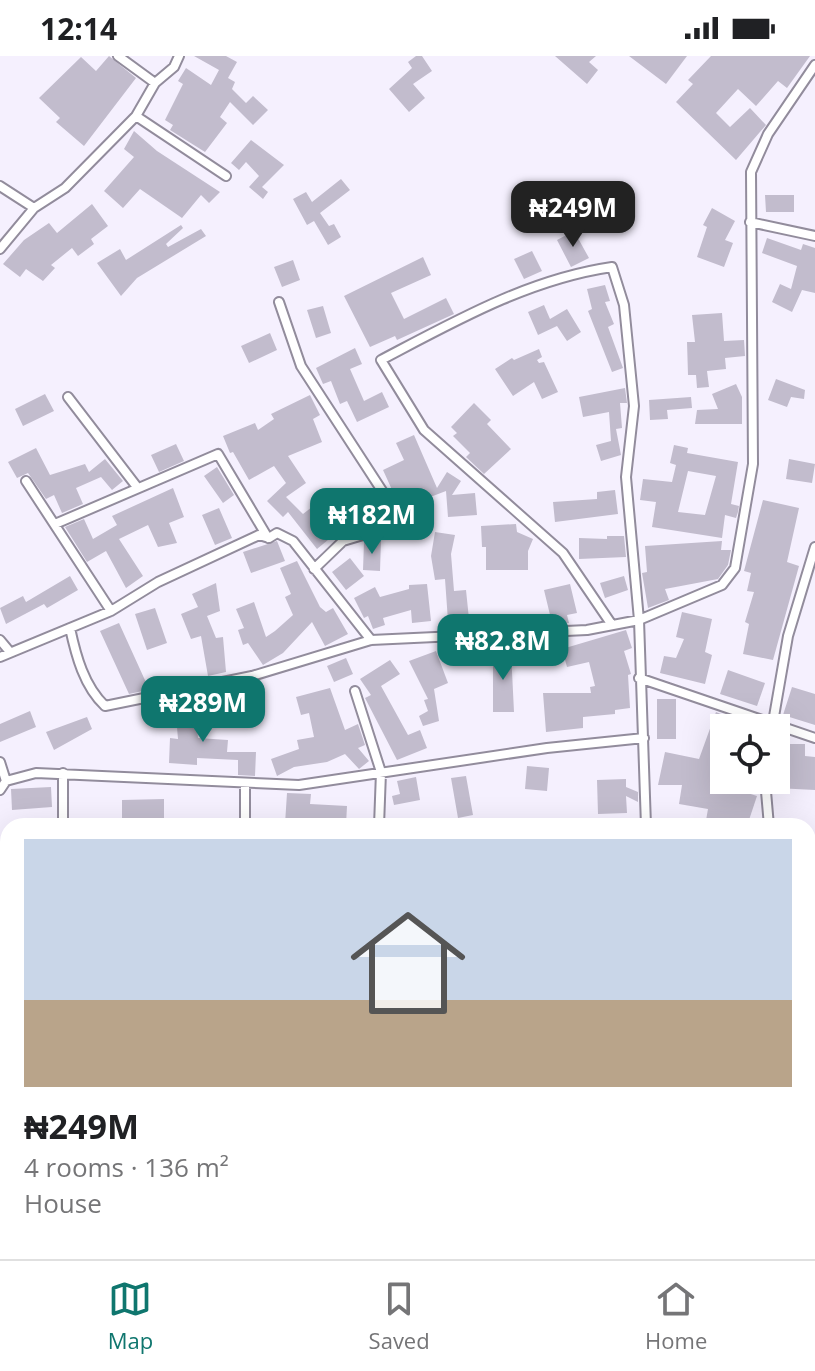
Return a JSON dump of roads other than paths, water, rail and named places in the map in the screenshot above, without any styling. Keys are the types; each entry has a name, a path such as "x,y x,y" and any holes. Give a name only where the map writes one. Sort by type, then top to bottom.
{"street":[{"path":"118,56 155,83"},
{"path":"0,249 34,208 65,188 136,116 155,83 174,67 179,56"},
{"path":"70,628 76,656 90,687 105,706 252,676 371,640 587,630 639,620 722,585 735,568 753,464 751,172 768,134 815,65"},
{"path":"136,116 226,176"},
{"path":"0,186 34,208"},
{"path":"750,222 815,236"},
{"path":"612,625 563,553 424,430 381,360 471,312 571,273 612,267 624,305 634,406 626,477 639,620 646,818"},
{"path":"279,302 301,366 403,523 343,541 314,569"},
{"path":"68,397 137,487"},
{"path":"55,524 218,454 269,538"},
{"path":"26,481 111,611"},
{"path":"0,657 111,611 158,582 259,535 269,538 277,533 293,541 371,640"},
{"path":"774,714 788,636 815,547"},
{"path":"0,640 10,652"},
{"path":"639,678 741,714"},
{"path":"355,691 381,772 379,818"},
{"path":"790,730 815,738"},
{"path":"0,790 6,781 28,774 63,773 299,785 644,738"},
{"path":"0,762 6,781"},
{"path":"63,773 63,818"},
{"path":"245,783 245,818"},
{"path":"766,794 768,818"}]}
